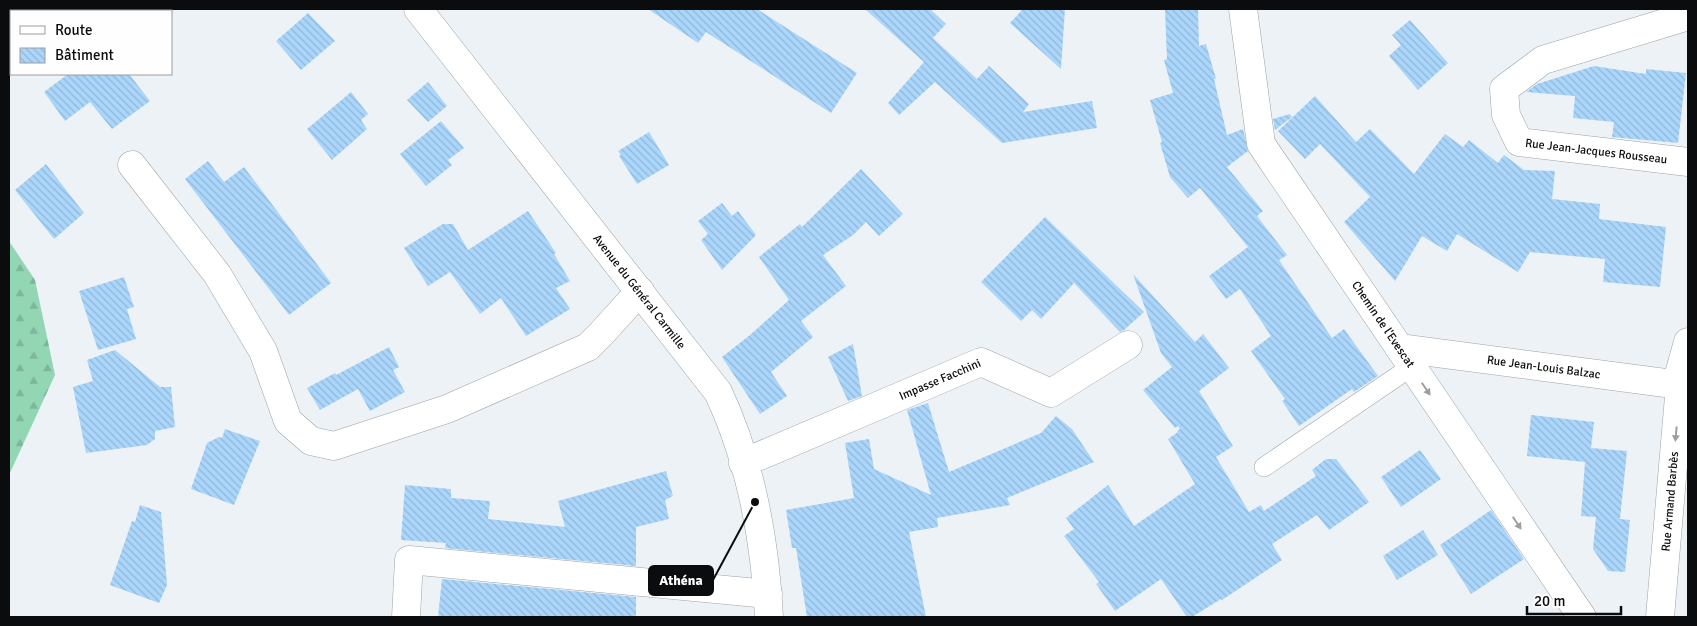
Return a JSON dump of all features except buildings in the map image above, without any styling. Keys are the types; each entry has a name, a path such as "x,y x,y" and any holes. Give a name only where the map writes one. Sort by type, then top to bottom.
{"street":[{"name":"Avenue du Général Carmille","path":"418,9 718,392 732,421 760,524 769,606"},
{"name":"Chemin de l'Evescat","path":"1243,9 1261,144 1582,617"},
{"name":"Rue Jean-Jacques Rousseau","path":"1688,16 1543,60 1504,89 1506,115 1519,142 1688,162"},
{"path":"132,165 217,274 263,351 288,421 311,441 334,446 447,409 588,347 640,291"},
{"name":"Rue Armand Barbès","path":"1660,617 1681,386 1688,342"},
{"name":"Impasse Facchini","path":"744,463 981,362 1051,393 1128,345"},
{"name":"Rue Jean-Louis Balzac","path":"1405,358 1681,386"},
{"path":"406,617 408,560 769,606"}],"lane":[{"path":"1264,467 1405,358"}],"green space":[{"path":"9,241 35,280 55,375 9,475"}],"place":[{"name":"Athéna","path":"755,502"}]}
